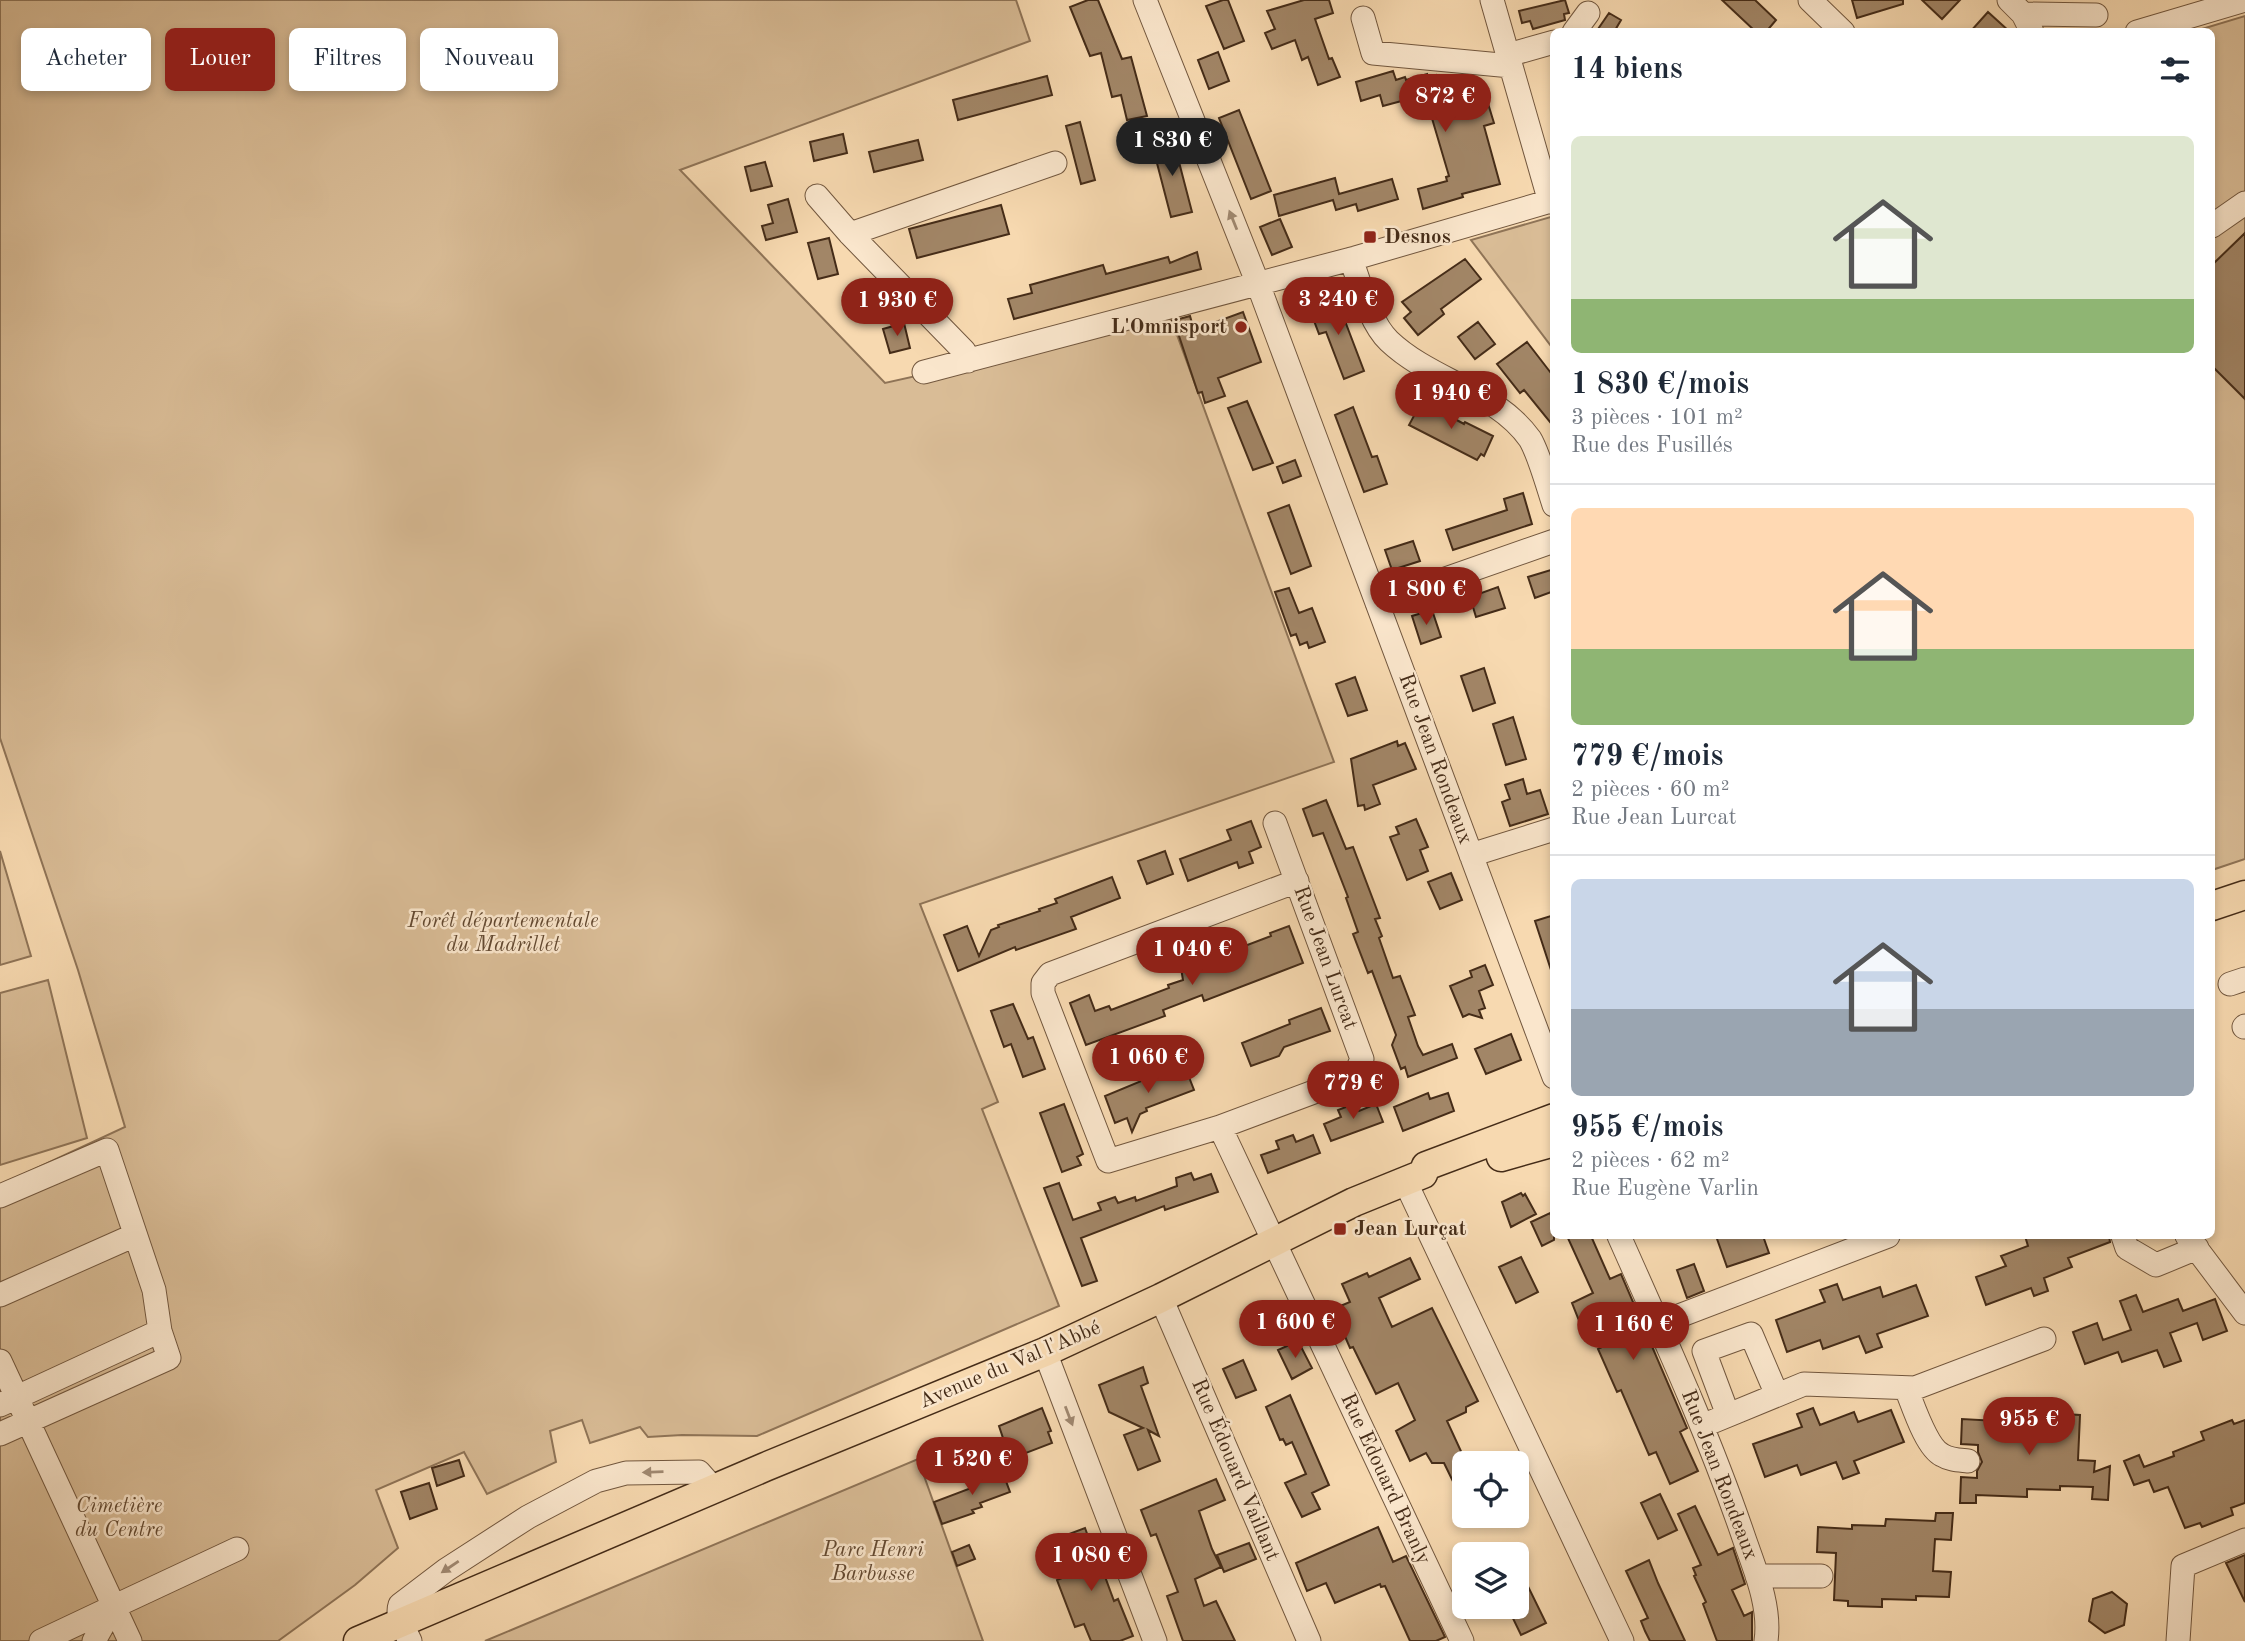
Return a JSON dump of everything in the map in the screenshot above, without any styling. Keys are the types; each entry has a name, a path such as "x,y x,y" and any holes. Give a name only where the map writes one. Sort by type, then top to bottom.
{"main road":[{"path":"2215,905 2245,895"},
{"name":"Avenue du Val l'Abbé","path":"358,1641 405,1631 714,1489 1045,1352 1354,1202 1414,1177 1426,1166 1550,1120"},
{"name":"Avenue du Val l'Abbé","path":"1414,1177 1430,1179 1550,1143"}],"street":[{"name":"Rue Jean Rondeaux","path":"1145,0 1258,284 1471,855 1548,1041"},
{"path":"1492,0 1550,194"},
{"path":"1810,0 1839,28"},
{"path":"2150,28 2245,0"},
{"path":"1577,28 1588,13"},
{"path":"2021,15 2096,15"},
{"path":"1363,18 1373,53 1510,60 1550,45"},
{"path":"850,234 1055,163"},
{"path":"817,196 850,234 964,351 968,360"},
{"path":"924,372 1351,259 1550,202"},
{"path":"2215,224 2245,203"},
{"path":"1351,259 1366,303 1388,340 1411,358 1504,412 1531,441 1550,494"},
{"path":"1377,603 1550,542"},
{"name":"Rue Jean Lurcat","path":"1275,823 1297,881 1362,1059 1354,1077 1220,1127 1108,1161 1043,993 1044,983 1050,974 1297,881"},
{"path":"1471,855 1550,830"},
{"path":"1220,1127 1273,1241"},
{"path":"0,1196 107,1150 154,1290 160,1331 169,1358 0,1434"},
{"path":"1414,1177 1622,1641"},
{"path":"0,1295 135,1234"},
{"name":"Rue Jean Rondeaux","path":"1620,1239 1730,1496 1757,1576 1769,1623 1766,1641"},
{"path":"1658,1324 1880,1239"},
{"path":"2124,1239 2127,1248 2156,1265 2192,1242 2245,1313"},
{"name":"Rue Edouard Branly","path":"1273,1241 1462,1641"},
{"name":"Rue Édouard Vaillant","path":"1161,1298 1309,1641"},
{"path":"8,1401 160,1331"},
{"path":"1728,1415 1704,1352 1751,1334 1777,1395"},
{"path":"1702,1426 1804,1384 1915,1388 2043,1339"},
{"path":"1045,1352 1155,1641"},
{"path":"0,1361 8,1401 27,1421 130,1641"},
{"path":"1906,1388 1923,1429 1938,1454 1952,1460 1968,1461"},
{"path":"405,1631 398,1609 400,1605 446,1570 528,1517 596,1481 626,1473 699,1472 714,1489"},
{"path":"2178,1641 2183,1566 2245,1540"},
{"path":"41,1641 237,1549"},
{"path":"1757,1576 1821,1576"},
{"path":"94,1641 113,1607"}],"green space":[{"name":"Forêt départementale du Madrillet","path":"0,0 1016,0 1030,41 680,170 885,383 1170,316 1334,762 920,904 998,1102 982,1109 1059,1306 757,1436 648,1437 640,1427 590,1443 582,1420 550,1431 556,1462 487,1494 464,1452 376,1490 398,1548 355,1585 278,1641 0,1641 0,1185 125,1127 78,970 0,738"},
{"path":"2245,16 2245,859 2215,869 2215,28 2205,28"},
{"path":"1550,217 1550,345 1471,240"},
{"path":"0,851 31,956 0,965"},
{"path":"48,980 87,1138 0,1165 0,993"},
{"name":"Parc Henri Barbusse","path":"918,1459 983,1641 485,1641"}],"building":[{"path":"1088,0 1098,0 1122,59 1131,57 1147,116 1127,120 1121,95 1112,97 1101,53 1090,56 1070,7"},
{"path":"1228,0 1244,41 1224,49 1206,6"},
{"path":"1304,0 1329,0 1333,13 1315,19 1329,59 1332,58 1340,77 1318,85 1308,57 1302,60 1295,40 1272,49 1265,33 1275,29 1267,11"},
{"path":"1565,0 1569,13 1564,14 1565,20 1533,29 1530,21 1522,23 1519,11"},
{"path":"1722,0 1755,0 1776,20 1769,28 1752,28"},
{"path":"1852,0 1903,0 1903,4 1857,18"},
{"path":"1922,0 1960,0 1942,19"},
{"path":"1988,12 2006,28 1974,28"},
{"path":"1609,13 1621,20 1616,28 1599,28"},
{"path":"1218,52 1229,81 1209,89 1198,60"},
{"path":"1393,71 1396,80 1427,74 1427,77 1436,75 1446,109 1486,97 1494,123 1484,126 1500,184 1462,194 1463,197 1423,209 1418,189 1447,181 1446,177 1449,176 1431,115 1426,117 1420,96 1383,106 1380,95 1361,101 1356,82"},
{"path":"1047,76 1052,95 958,120 953,100"},
{"path":"1239,110 1271,191 1251,199 1219,118"},
{"path":"1080,122 1095,180 1081,184 1066,126"},
{"path":"843,134 847,153 814,161 810,142"},
{"path":"1173,139 1192,212 1171,217 1152,144"},
{"path":"918,140 923,160 874,172 869,152"},
{"path":"765,162 772,186 751,191 745,167"},
{"path":"1335,178 1339,194 1392,179 1398,199 1358,211 1356,204 1336,210 1333,200 1279,216 1274,195"},
{"path":"788,199 797,232 766,240 762,226 773,223 768,205"},
{"path":"1001,205 1009,234 917,258 909,229"},
{"path":"1280,219 1292,247 1272,255 1260,227"},
{"path":"2245,233 2245,399 2215,369 2215,262"},
{"path":"829,238 838,274 818,279 808,243"},
{"path":"1197,252 1201,269 1014,319 1008,299 1032,293 1030,285 1103,265 1106,274 1168,257 1170,263"},
{"path":"1465,259 1481,279 1441,309 1444,314 1418,335 1404,318 1411,312 1402,302"},
{"path":"871,288 877,312 857,317 850,293"},
{"path":"1337,300 1364,371 1344,379 1326,332 1319,334 1310,310"},
{"path":"1243,312 1261,362 1218,378 1225,396 1205,403 1202,392 1198,393 1172,321 1190,316 1194,330"},
{"path":"1478,322 1495,344 1475,359 1458,337"},
{"path":"904,323 910,348 890,353 883,329"},
{"path":"1527,342 1550,372 1550,422 1524,390 1520,393 1497,364"},
{"path":"1247,401 1273,463 1253,470 1228,408"},
{"path":"1422,401 1493,436 1484,456 1481,454 1477,460 1409,425"},
{"path":"1353,407 1372,457 1377,456 1387,484 1364,492 1335,415"},
{"path":"1295,460 1301,476 1283,483 1277,467"},
{"path":"1523,493 1532,524 1453,550 1446,530 1507,510 1504,499"},
{"path":"1289,505 1311,566 1291,574 1268,513"},
{"path":"1413,541 1420,561 1392,570 1385,550"},
{"path":"1550,570 1550,592 1535,598 1528,577"},
{"path":"1498,587 1505,608 1476,617 1470,597"},
{"path":"1289,588 1299,613 1312,608 1325,642 1309,648 1307,642 1300,645 1296,634 1291,636 1275,592"},
{"path":"1432,610 1441,637 1421,644 1412,616"},
{"path":"1484,668 1495,703 1473,711 1461,676"},
{"path":"1355,677 1367,710 1348,716 1336,684"},
{"path":"1513,717 1526,759 1506,765 1493,724"},
{"path":"1397,741 1398,746 1405,743 1416,769 1373,785 1380,804 1365,810 1364,805 1358,806 1351,759"},
{"path":"1523,779 1527,794 1540,790 1548,814 1510,826 1502,802 1510,799 1505,785"},
{"path":"1326,800 1346,849 1353,847 1380,918 1375,919 1382,936 1379,938 1393,978 1400,976 1415,1015 1408,1017 1418,1046 1423,1055 1452,1044 1457,1058 1408,1077 1405,1067 1401,1069 1392,1045 1396,1035 1372,971 1368,973 1353,934 1358,932 1346,898 1348,897 1323,833 1313,836 1303,809"},
{"path":"1416,819 1428,847 1420,850 1428,871 1407,880 1390,837 1399,834 1396,827"},
{"path":"1251,821 1261,847 1249,852 1253,863 1239,868 1237,862 1188,881 1180,859 1231,840 1227,830"},
{"path":"1165,851 1173,874 1147,884 1138,861"},
{"path":"1451,873 1462,900 1440,909 1428,882"},
{"path":"1112,877 1120,898 1071,917 1076,929 1016,950 1015,947 958,971 944,935 967,926 979,956 991,930 999,927 998,925 1040,911 1039,909 1057,903 1055,899"},
{"path":"1550,916 1550,967 1535,921"},
{"path":"1289,926 1303,963 1204,1001 1202,995 1163,1010 1165,1016 1086,1045 1070,1003 1089,995 1095,1011 1109,1006 1111,1010 1183,980 1181,968 1198,962 1201,971 1237,958 1234,950"},
{"path":"1485,965 1493,985 1479,991 1485,1008 1479,1010 1482,1018 1469,1014 1463,1017 1450,986 1472,977 1470,971"},
{"path":"1013,1004 1028,1039 1033,1037 1045,1069 1023,1077 1011,1044 1004,1047 991,1011"},
{"path":"1321,1008 1330,1031 1284,1047 1279,1056 1251,1066 1242,1043"},
{"path":"1511,1034 1521,1060 1486,1074 1475,1049"},
{"path":"1185,1067 1194,1090 1146,1108 1147,1111 1140,1114 1132,1132 1127,1118 1115,1123 1105,1096 1170,1069 1171,1072"},
{"path":"1428,1093 1430,1099 1448,1093 1454,1111 1403,1131 1394,1107"},
{"path":"1356,1103 1359,1111 1376,1104 1383,1122 1331,1141 1324,1124 1341,1117 1338,1110"},
{"path":"1064,1104 1083,1154 1077,1157 1081,1165 1062,1172 1040,1113"},
{"path":"1293,1135 1296,1142 1313,1135 1320,1153 1268,1173 1261,1155 1279,1149 1276,1141"},
{"path":"1191,1173 1194,1180 1211,1174 1218,1192 1165,1210 1164,1206 1081,1238 1097,1281 1082,1286 1044,1188 1059,1183 1073,1220 1101,1210 1098,1203 1115,1197 1118,1203 1135,1197 1136,1201 1177,1186 1176,1178"},
{"path":"1521,1193 1523,1196 1525,1194 1536,1214 1511,1227 1502,1202"},
{"path":"1550,1213 1550,1239 1554,1240 1542,1246 1531,1222"},
{"path":"1568,1239 1592,1239 1610,1279 1621,1274 1687,1428 1680,1432 1698,1471 1670,1484 1656,1452 1649,1455 1621,1390 1617,1392 1598,1349 1602,1347 1590,1318 1580,1323 1572,1303 1593,1293"},
{"path":"1717,1239 1764,1239 1769,1253 1727,1267"},
{"path":"2026,1239 2110,1239 2110,1242 2068,1258 2072,1267 2044,1278 2048,1291 2034,1296 2031,1288 1986,1305 1976,1277 2006,1266 2001,1256 2028,1246"},
{"path":"1521,1257 1538,1292 1516,1303 1499,1267"},
{"path":"1410,1258 1420,1279 1379,1298 1392,1327 1432,1308 1478,1401 1466,1407 1466,1412 1447,1421 1461,1451 1452,1451 1452,1479 1444,1463 1432,1463 1426,1453 1410,1461 1396,1431 1415,1420 1398,1383 1376,1394 1353,1347 1350,1348 1333,1309 1350,1302 1342,1284 1367,1273 1369,1277"},
{"path":"1694,1264 1704,1291 1687,1298 1677,1270"},
{"path":"1837,1284 1843,1300 1880,1287 1883,1297 1916,1285 1928,1316 1877,1334 1882,1347 1866,1353 1859,1336 1823,1349 1820,1340 1787,1352 1776,1320 1825,1302 1820,1290"},
{"path":"2136,1295 2143,1312 2178,1299 2183,1311 2215,1299 2227,1331 2203,1340 2197,1323 2170,1333 2181,1361 2164,1367 2157,1350 2122,1362 2118,1352 2085,1364 2073,1332 2097,1323 2103,1340 2131,1330 2120,1301"},
{"path":"1298,1341 1312,1368 1292,1379 1278,1350"},
{"path":"1243,1360 1256,1390 1236,1398 1223,1369"},
{"path":"1143,1367 1148,1383 1141,1386 1159,1436 1148,1430 1160,1461 1138,1470 1124,1435 1143,1428 1109,1412 1099,1385"},
{"path":"1290,1395 1329,1485 1312,1493 1320,1509 1302,1517 1285,1483 1306,1474 1292,1442 1286,1445 1283,1439 1280,1440 1266,1407"},
{"path":"1042,1408 1051,1431 1048,1432 1052,1443 1010,1459 999,1426"},
{"path":"1813,1408 1820,1425 1854,1412 1858,1422 1891,1410 1904,1442 1854,1461 1859,1473 1843,1479 1836,1462 1801,1475 1797,1465 1765,1477 1753,1444 1802,1427 1797,1414"},
{"path":"2030,1410 2063,1411 2063,1414 2080,1415 2078,1460 2095,1461 2094,1472 2110,1466 2108,1500 2092,1499 2093,1487 2060,1486 2060,1490 2027,1489 2027,1497 1976,1495 1976,1503 1960,1503 1961,1477 1977,1478 1982,1462 1978,1445 1961,1444 1962,1419 1997,1421 1997,1417 2030,1418"},
{"path":"2232,1420 2234,1424 2245,1420 2245,1503 2231,1508 2233,1515 2202,1527 2200,1523 2185,1528 2168,1487 2154,1492 2149,1480 2134,1485 2124,1461 2139,1455 2144,1467 2174,1456 2173,1452 2204,1440 2201,1432"},
{"path":"459,1460 464,1476 437,1486 432,1468"},
{"path":"1001,1468 1010,1492 980,1503 982,1507 972,1510 974,1513 942,1524 934,1502 974,1487 971,1480"},
{"path":"1216,1479 1225,1500 1199,1511 1221,1567 1195,1579 1204,1606 1216,1601 1235,1641 1183,1641 1167,1596 1178,1592 1156,1534 1151,1536 1141,1510"},
{"path":"429,1483 437,1509 410,1519 401,1492"},
{"path":"1660,1494 1677,1530 1658,1539 1641,1503"},
{"path":"1695,1506 1718,1555 1733,1548 1745,1584 1732,1590 1744,1616 1752,1612 1752,1641 1717,1641 1703,1604 1706,1602 1694,1576 1696,1575 1693,1568 1701,1565 1678,1514"},
{"path":"1936,1513 1953,1513 1951,1540 1935,1539 1933,1571 1951,1572 1949,1597 1882,1599 1882,1607 1848,1606 1848,1601 1834,1600 1836,1553 1817,1552 1818,1527 1852,1529 1852,1525 1885,1526 1886,1519 1935,1521"},
{"path":"1378,1527 1393,1562 1406,1556 1445,1637 1436,1641 1410,1641 1385,1586 1381,1587 1380,1584 1335,1603 1326,1583 1307,1591 1296,1563"},
{"path":"1085,1528 1102,1575 1104,1574 1114,1601 1118,1599 1133,1636 1120,1641 1091,1641 1084,1624 1075,1627 1057,1580 1075,1573 1061,1537"},
{"path":"1249,1543 1256,1559 1224,1572 1217,1555"},
{"path":"969,1545 975,1559 957,1566 952,1552"},
{"path":"2245,1555 2245,1602 2226,1563"},
{"path":"1649,1560 1685,1641 1650,1641 1645,1631 1641,1621 1648,1618 1626,1571"},
{"path":"1529,1588 1546,1623 1521,1635 1513,1619 1529,1619"},
{"path":"2112,1592 2127,1604 2124,1625 2105,1633 2089,1621 2093,1599"}],"place":[{"name":"Desnos","path":"1370,237"},
{"name":"L'Omnisport","path":"1241,327"},
{"name":"Jean Lurçat","path":"1340,1229"}],"park label":[{"name":"Cimetière du Centre","path":"119,1518"}]}
